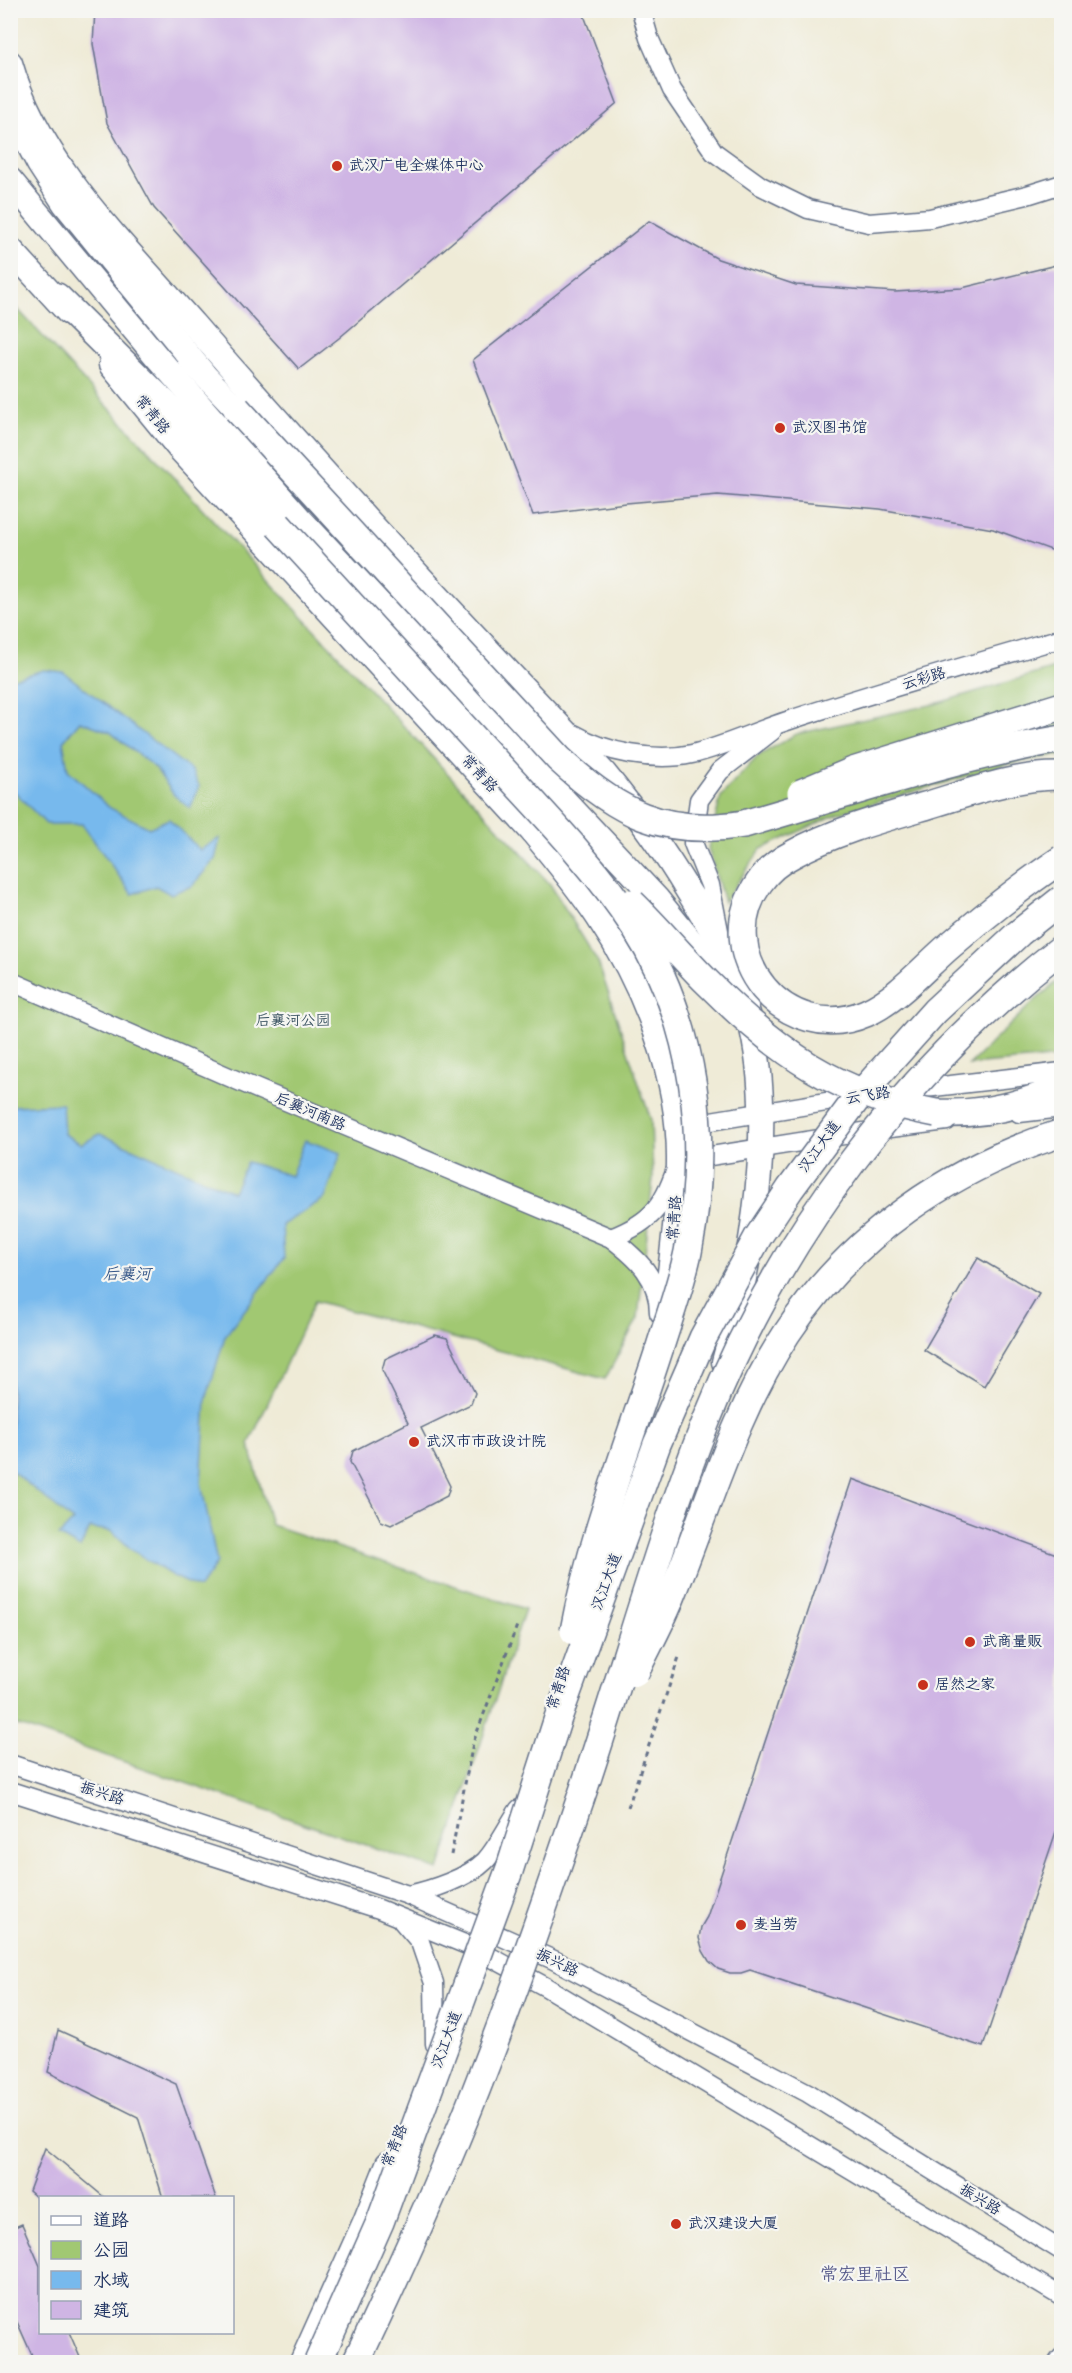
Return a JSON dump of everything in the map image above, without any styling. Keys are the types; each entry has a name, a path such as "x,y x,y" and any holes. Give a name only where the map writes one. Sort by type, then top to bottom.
{"highway":[{"path":"57,297 176,415 580,854 636,906 741,1014 792,1055 848,1088 906,1107 936,1113 957,1114 999,1110 1020,1105 1062,1087"},
{"path":"245,401 524,723 584,782 621,807 662,823 703,828 744,824 950,764 1062,739"},
{"path":"744,824 791,797 853,771 1062,706"},
{"path":"1062,776 1036,777 982,789 876,821 794,853 769,871 751,897 743,927 746,957 760,985 770,997 788,1010 824,1021 853,1018 880,1006 980,920 1062,860"},
{"path":"558,1718 579,1610 605,1509 654,1366 684,1265 693,1224 698,1161 696,1115 688,1056 679,1022 654,961 634,927 580,854"},
{"name":"汉江大道","path":"318,2362 384,2212 510,1868 558,1718 653,1455 679,1391 729,1287 758,1238 823,1142 896,1053 976,971 1062,899"},
{"path":"356,2362 416,2234 484,2068 598,1749 644,1599 703,1429 731,1365 779,1273 849,1167 922,1078 1004,996 1062,948"},
{"path":"598,1749 672,1596 703,1510 738,1427 776,1353 805,1308 825,1282 863,1244 921,1198 973,1168 1062,1133"}],"main road":[{"path":"10,63 34,122 55,157 84,198 245,401 557,723 604,773 636,812 662,848 723,946 749,1017 758,1057 762,1114 761,1147 747,1265 725,1359 702,1442 598,1778 527,1977 462,2149 402,2287 366,2362"},
{"path":"10,109 39,164 65,204 202,373"},
{"path":"10,173 202,373 245,401"},
{"path":"10,180 157,357 299,518 657,899 725,982 749,1017"},
{"name":"常青路","path":"10,249 57,297 178,447 531,830 581,892 615,944 644,1002 666,1067 673,1100 679,1161 673,1245 654,1381 630,1471 476,1936 365,2222 302,2362"}],"street":[{"path":"641,10 649,38 672,90 714,152 761,186 808,209 869,223 930,218 1027,195 1062,184"},
{"name":"云彩路","path":"557,723 589,743 615,752 650,756 692,754 786,721 1062,638"},
{"path":"723,946 710,885 693,843 699,800 720,771 786,721"},
{"name":"后襄河南路","path":"10,981 236,1080 611,1238 633,1255 648,1273 659,1296 659,1332 654,1381"},
{"name":"云飞路","path":"676,1127 878,1094 1062,1072"},
{"path":"611,1238 633,1229 655,1211 664,1200 679,1161 882,1129 1062,1108"},
{"name":"振兴路","path":"10,1764 408,1895 476,1936 527,1977 1062,2297"},
{"name":"振兴路","path":"10,1791 379,1910 536,1952 808,2093 1062,2251"},
{"path":"408,1895 426,1891 461,1876 485,1861 519,1809"},
{"name":"振兴路","path":"379,1910 406,1924 420,1942 435,1983 435,2044"},
{"path":"1058,2362 1062,2357"}],"path":[{"path":"451,1855 473,1743 518,1623"},
{"path":"628,1808 679,1657"}],"green space":[{"name":"后襄河公园","path":"11,302 550,884 598,962 651,1120 653,1178 638,1318 605,1379 315,1301 249,1444 271,1525 525,1609 439,1870 11,1723"},
{"path":"1061,666 1061,756 1055,755 1008,764 837,814 761,849 724,902 708,848 721,796 758,756 796,734 935,704"},
{"path":"1061,978 1061,1057 969,1065 1030,1005"}],"water":[{"path":"44,670 63,672 192,771 199,786 190,808 174,795 156,769 110,732 80,721 63,741 68,770 110,808 149,828 169,819 200,850 220,838 215,859 192,886 170,894 156,886 132,894 82,824 46,824 11,788 11,679"},
{"name":"后襄河","path":"62,1104 64,1134 81,1144 100,1134 233,1192 247,1162 291,1176 305,1140 341,1153 325,1198 282,1225 284,1258 225,1336 206,1400 201,1483 217,1563 199,1588 171,1575 132,1550 112,1531 90,1528 80,1548 59,1536 73,1521 11,1470 11,1106"}],"building":[{"name":"武汉广电全媒体中心","path":"95,10 582,10 617,103 339,338 299,369 154,208 107,123 93,44"},
{"name":"武汉图书馆","path":"649,221 718,259 796,285 895,292 962,288 1056,265 1062,284 1062,554 993,529 880,509 718,495 626,503 533,515 473,360"},
{"path":"978,1258 1039,1294 984,1386 924,1350"},
{"path":"435,1335 447,1338 475,1393 471,1404 421,1428 450,1486 447,1496 391,1525 381,1521 350,1462 353,1451 408,1423 382,1370 385,1359"},
{"name":"居然之家","path":"852,1479 1062,1556 1062,1814 983,2047 750,1970 730,1973 718,1969 709,1961 699,1938"},
{"path":"58,2030 176,2084 215,2196 162,2196 138,2117 48,2072"},
{"path":"45,2148 103,2196 39,2196 37,2198 29,2191"},
{"path":"22,2224 39,2264 39,2334 70,2334 82,2362 35,2362 10,2306 10,2229"}],"place":[{"name":"武汉广电全媒体中心","path":"337,166"},
{"name":"武汉图书馆","path":"780,428"},
{"name":"武汉市市政设计院","path":"414,1442"},
{"name":"武商量贩","path":"970,1642"},
{"name":"居然之家","path":"923,1685"},
{"name":"麦当劳","path":"741,1925"},
{"name":"武汉建设大厦","path":"676,2224"}],"district":[{"name":"常宏里社区","path":"865,2275"}]}
